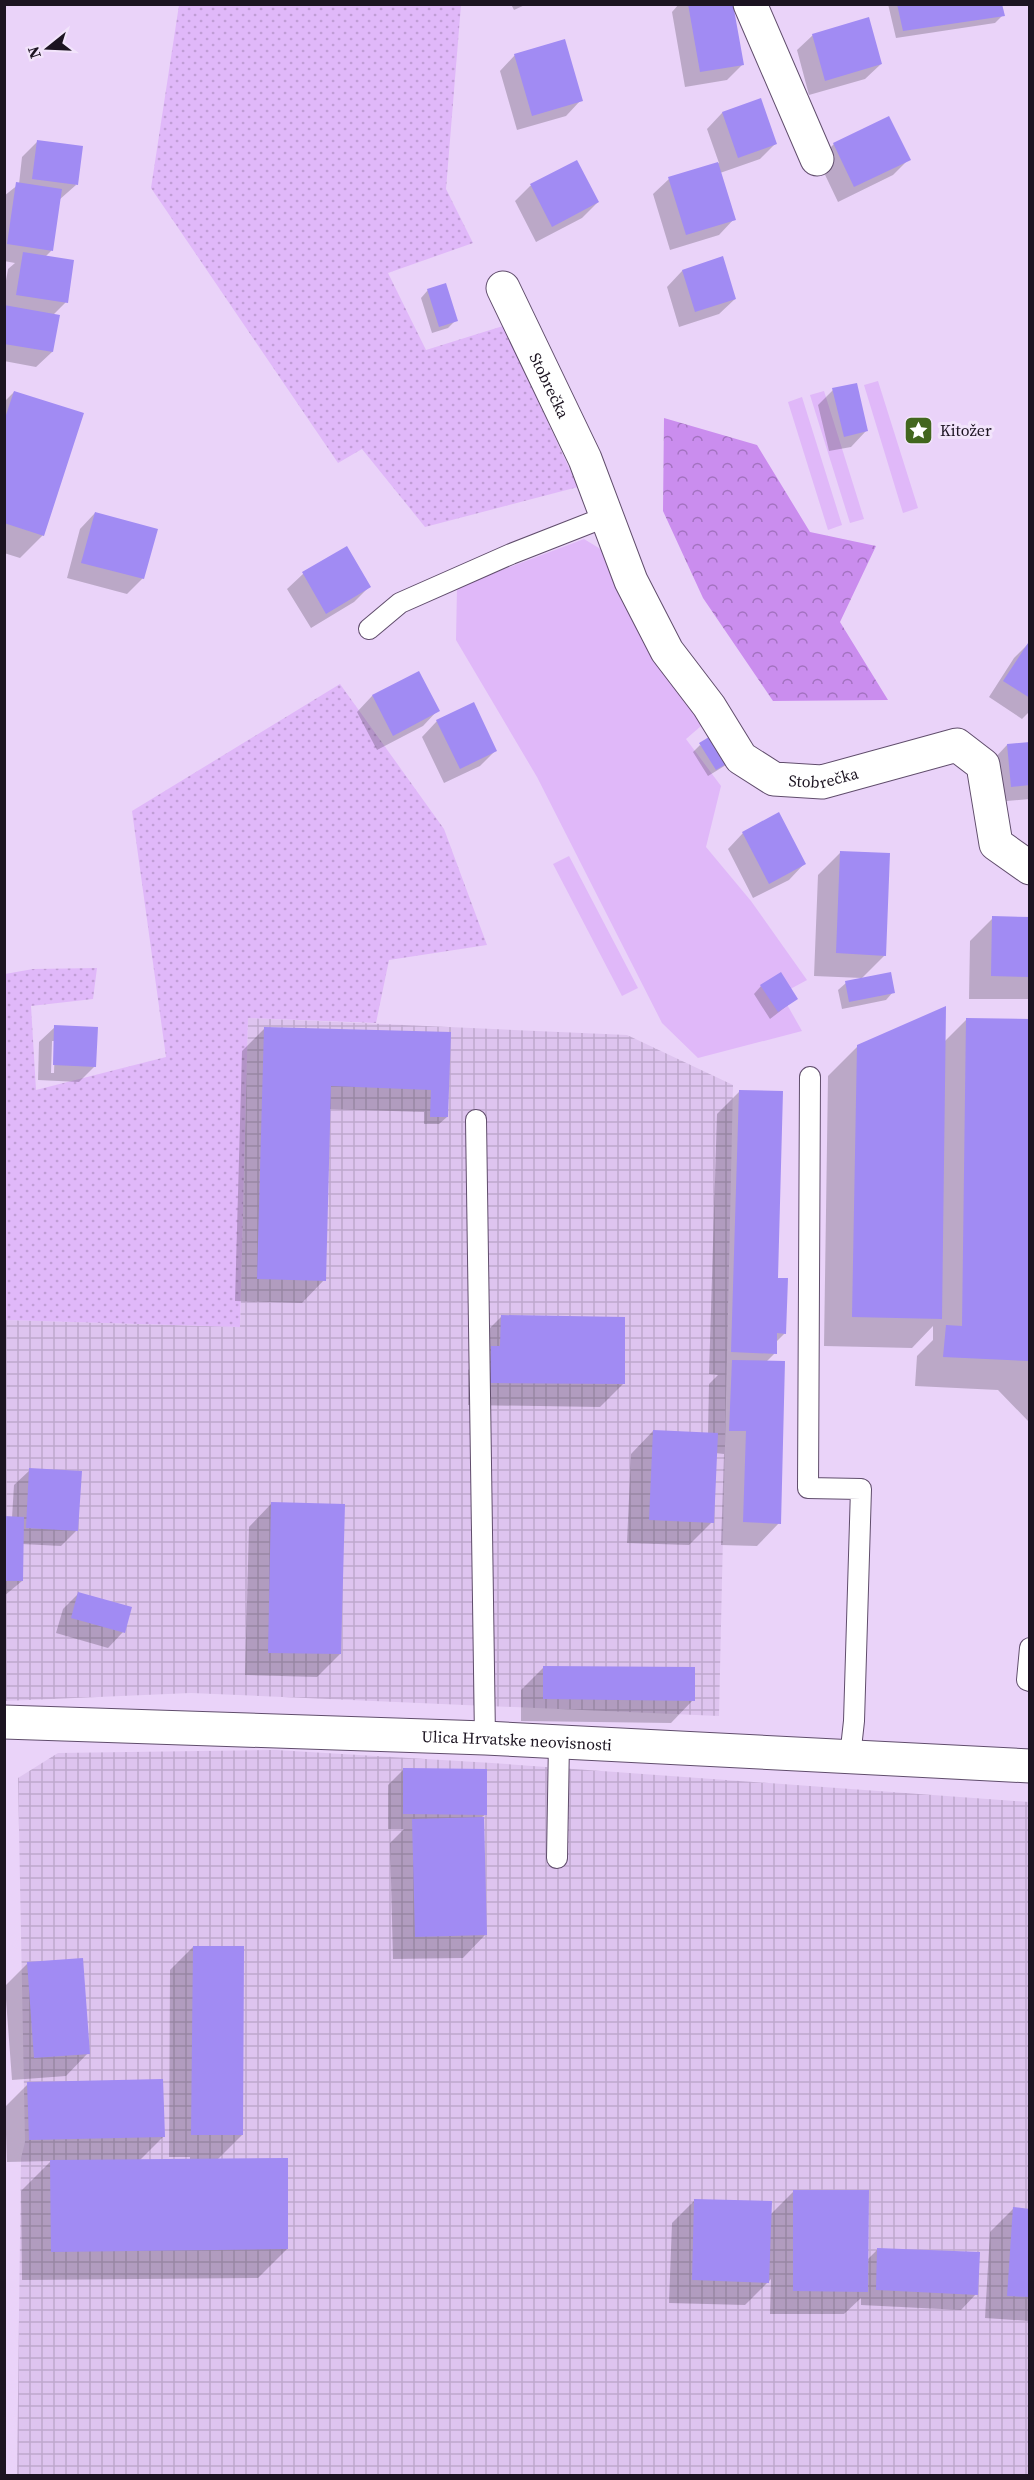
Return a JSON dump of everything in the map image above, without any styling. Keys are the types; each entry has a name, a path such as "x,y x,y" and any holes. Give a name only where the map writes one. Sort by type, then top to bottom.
{"street":[{"path":"750,4 817,159"},
{"name":"Stobrečka","path":"503,288 585,459 631,581 667,651 709,706 741,758 774,778 822,782 957,745 983,765 996,844 1029,868"},
{"name":"Ulica Hrvatske neovisnosti","path":"4,1722 485,1738 1029,1766"}],"lane":[{"path":"369,629 400,603 511,554 608,516"},
{"path":"810,1077 808,1488 861,1489 854,1721 850,1757"},
{"path":"476,1120 485,1738"},
{"path":"1029,1648 1027,1680 1029,1681"},
{"path":"557,1858 559,1742"}],"shaded area":[{"path":"179,5 461,5 446,189 473,243 388,273 426,350 503,326 578,487 425,527 362,449 338,463 151,188"},
{"path":"878,381 918,508 903,513 864,385"},
{"path":"824,391 864,519 850,523 810,395"},
{"path":"802,397 842,525 828,530 788,402"},
{"path":"584,539 607,553 708,720 686,739 721,786 706,847 751,901 807,980 781,994 802,1031 698,1058 662,1023 537,777 456,640 457,587"},
{"path":"340,684 444,829 487,945 389,960 376,1023 248,1018 240,1327 5,1320 5,974 33,969 97,968 93,999 31,1006 36,1090 166,1057 132,811"},
{"path":"569,856 638,988 622,996 553,864"},
{"path":"248,1018 627,1035 733,1085 719,1716 191,1693 5,1701 4,1320 240,1327"},
{"path":"276,1750 492,1763 1029,1802 1029,2475 17,2476 21,2158 25,2142 18,1778 58,1753"}],"green space":[{"path":"664,418 757,445 810,532 876,546 840,622 888,700 773,701 703,598 663,511"}],"building":[{"path":"688,4 733,4 744,65 700,72"},
{"path":"897,4 1002,4 1005,16 903,31"},
{"path":"869,17 882,64 825,81 812,34"},
{"path":"565,39 583,101 532,116 514,54"},
{"path":"761,98 777,144 738,158 722,112"},
{"path":"889,116 911,160 854,187 833,143"},
{"path":"37,140 83,146 78,185 32,179"},
{"path":"577,160 599,202 552,227 530,184"},
{"path":"718,162 736,220 686,235 668,177"},
{"path":"16,182 62,189 53,251 7,244"},
{"path":"23,252 74,260 68,303 16,295"},
{"path":"723,256 736,299 695,312 682,270"},
{"path":"446,283 458,321 439,327 427,289"},
{"path":"4,305 60,315 53,352 4,344"},
{"path":"857,383 868,431 844,437 832,388"},
{"path":"14,391 84,413 44,536 4,523 4,421"},
{"path":"95,512 158,529 144,579 81,563"},
{"path":"347,546 371,587 326,614 302,572"},
{"path":"1030,640 1030,698 1003,681"},
{"path":"419,671 440,711 393,736 372,695"},
{"path":"474,702 497,751 460,769 436,720"},
{"path":"719,731 736,758 716,770 699,743"},
{"path":"1030,742 1030,785 1011,787 1007,744"},
{"path":"779,812 806,864 769,884 742,832"},
{"path":"840,851 890,853 886,956 836,953"},
{"path":"992,916 1030,917 1030,977 991,976"},
{"path":"781,972 798,999 778,1012 760,985"},
{"path":"891,972 895,993 849,1002 845,981"},
{"path":"946,1006 942,1319 852,1317 857,1045"},
{"path":"966,1018 1030,1019 1030,1363 1028,1361 943,1357 946,1325 962,1326"},
{"path":"54,1025 98,1027 96,1067 53,1065"},
{"path":"264,1027 451,1032 448,1117 430,1117 431,1090 331,1086 326,1281 257,1279"},
{"path":"739,1090 783,1091 778,1278 788,1278 786,1334 777,1333 777,1354 731,1352"},
{"path":"501,1315 625,1317 625,1384 490,1383 491,1346 500,1346"},
{"path":"732,1360 785,1361 781,1524 743,1522 746,1431 729,1431"},
{"path":"653,1430 718,1433 714,1523 649,1520"},
{"path":"29,1468 82,1471 78,1531 26,1528"},
{"path":"271,1502 345,1504 341,1654 268,1653"},
{"path":"4,1516 24,1517 23,1581 4,1581"},
{"path":"78,1592 132,1607 125,1633 71,1618"},
{"path":"543,1666 695,1667 695,1701 543,1699"},
{"path":"403,1768 487,1769 487,1815 403,1814"},
{"path":"484,1817 487,1935 415,1937 412,1819"},
{"path":"193,1946 244,1946 243,2135 191,2135"},
{"path":"83,1958 90,2054 34,2058 27,1962"},
{"path":"163,2079 165,2137 29,2140 27,2082"},
{"path":"288,2158 288,2249 51,2252 50,2160"},
{"path":"793,2190 869,2190 868,2292 793,2291"},
{"path":"694,2199 772,2201 769,2283 692,2280"},
{"path":"1013,2207 1030,2209 1030,2297 1007,2296"},
{"path":"877,2248 980,2252 978,2295 876,2290"}],"place":[{"name":"Kitožer","path":"919,430"}]}
